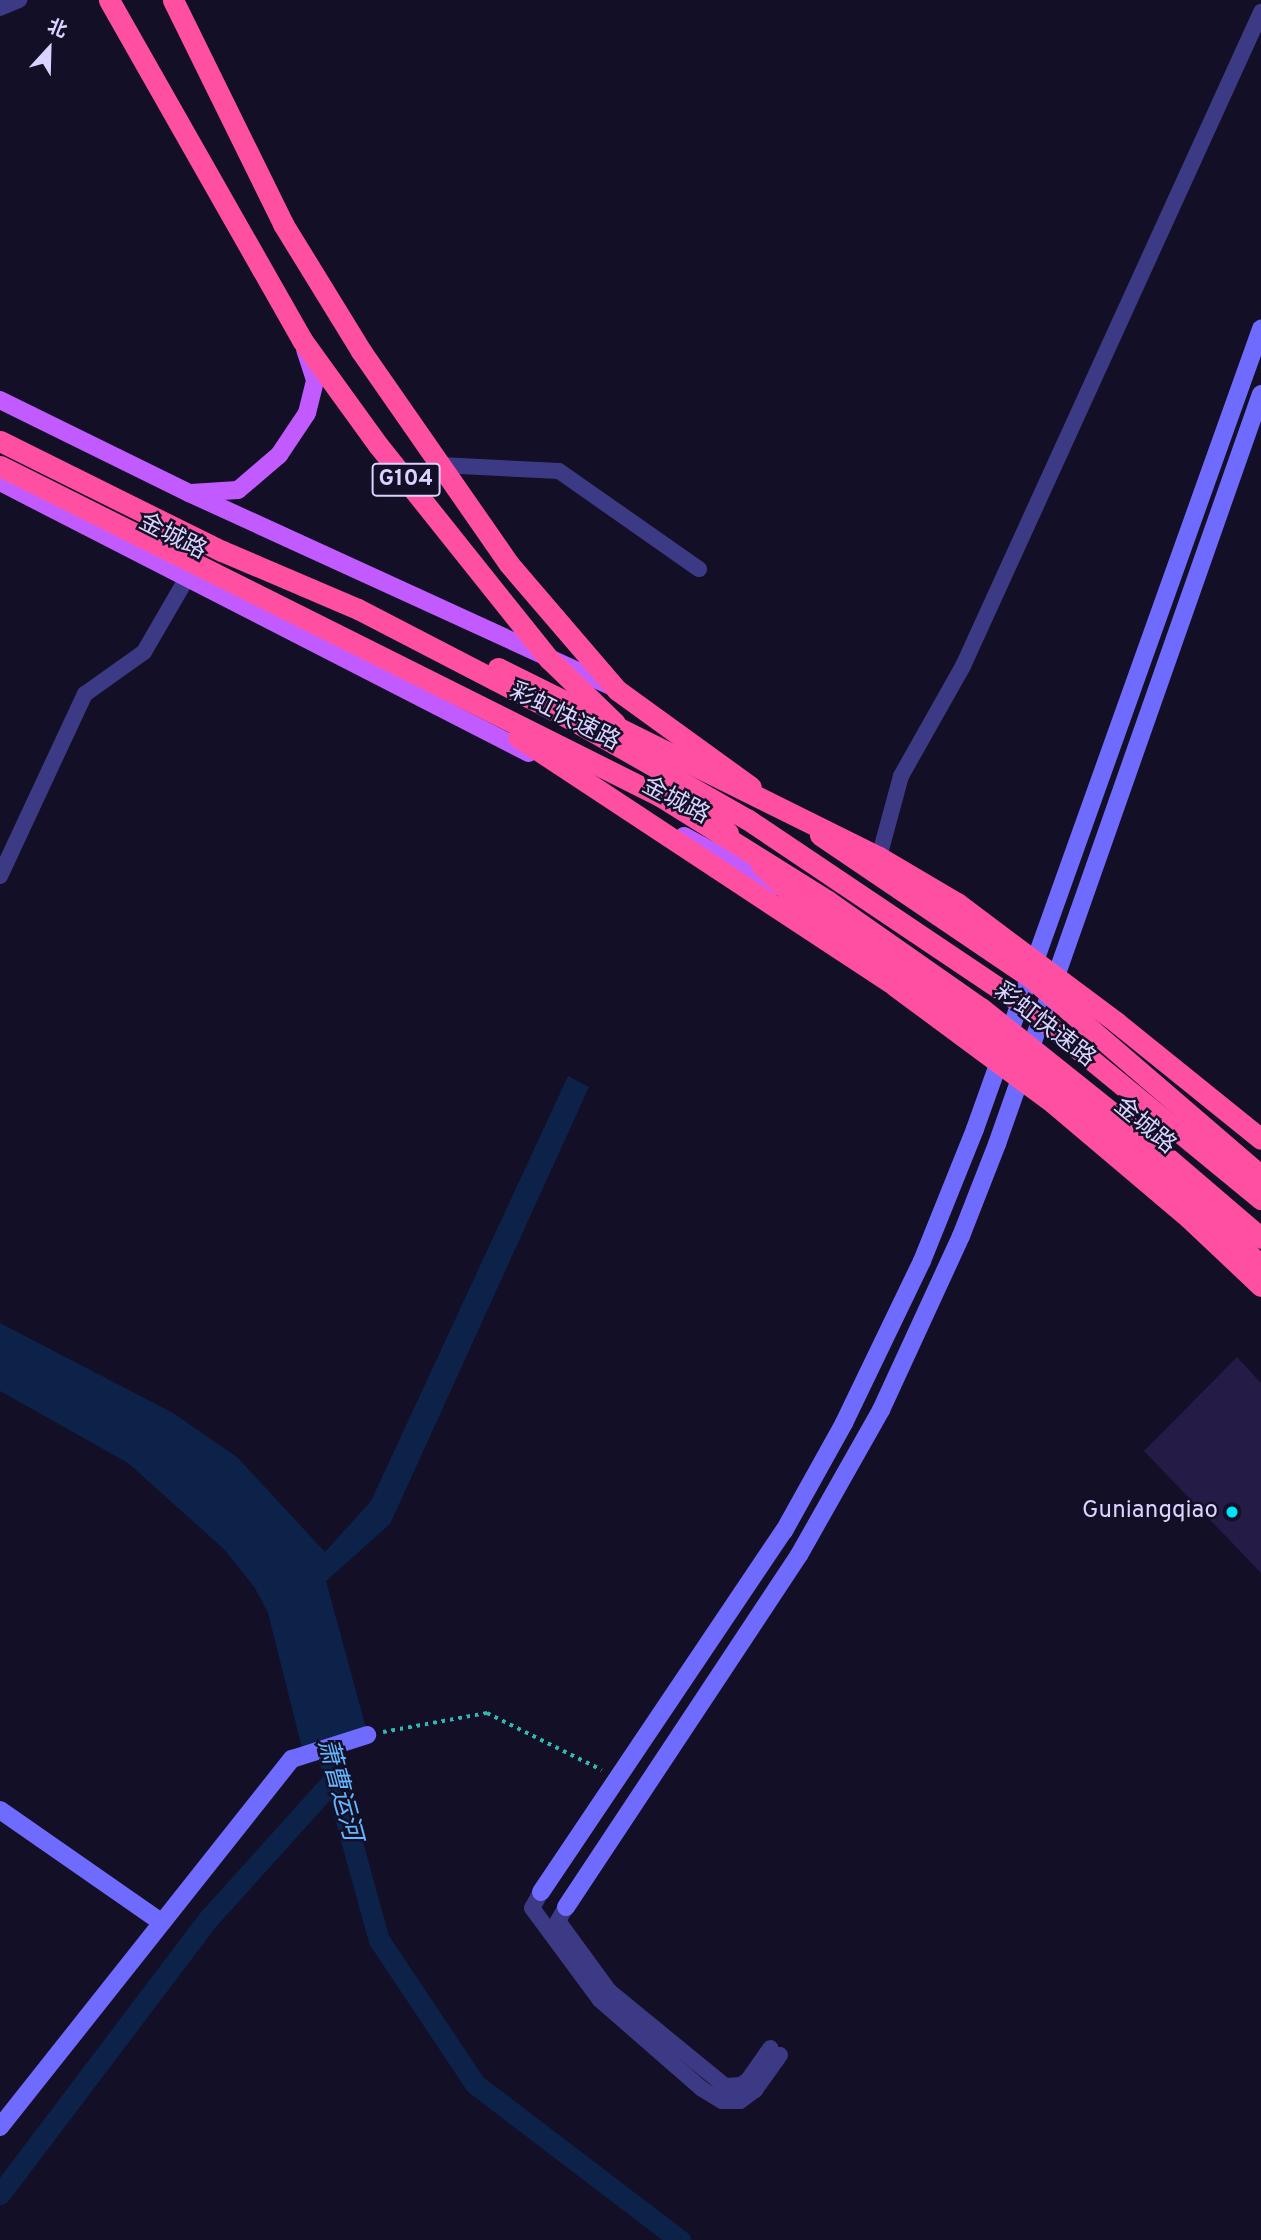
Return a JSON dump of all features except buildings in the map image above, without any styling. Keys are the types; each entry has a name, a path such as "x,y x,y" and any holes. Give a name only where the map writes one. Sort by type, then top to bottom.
{"highway":[{"name":"G104","path":"109,0 302,340 378,446 549,659 791,894"},
{"name":"G104","path":"173,0 283,224 361,351 509,564 617,690"},
{"name":"彩虹快速路","path":"0,441 222,551 358,609 576,722 724,806 890,911 1027,1007 1261,1199"},
{"name":"彩虹快速路","path":"0,466 429,677 660,796 828,901 981,1009 1155,1147 1261,1238"},
{"path":"358,609 544,687 879,856 968,911 1116,1021 1261,1139"},
{"path":"429,677 895,986 1053,1103 1189,1218 1261,1286"},
{"name":"金城路","path":"617,690 767,799 1049,991 1261,1176"},
{"name":"金城路","path":"791,894 1025,1063 1261,1265"}],"main road":[{"path":"189,493 238,490 279,455 307,413 315,380 302,340"},
{"name":"金城路","path":"0,400 189,493 617,690"},
{"name":"金城路","path":"0,482 188,576 791,894"}],"street":[{"path":"0,8 19,0"},
{"path":"879,856 901,776 963,666 1261,12"},
{"path":"1261,329 1030,977 922,1261 844,1423 744,1595 532,1908 600,2000 702,2089 722,2101 740,2101 755,2090 775,2052 748,2080 734,2087 725,2086 609,1991 558,1921 799,1555 881,1410 961,1236 1025,1063 1261,394"},
{"path":"440,465 559,471 699,569"},
{"path":"0,876 85,694 144,652 188,576"},
{"path":"0,2127 160,1921 292,1759 367,1735"},
{"path":"0,1810 160,1921"}],"path":[{"path":"367,1735 486,1713 619,1778"}],"water":[{"path":"568,1076 589,1087 390,1524 326,1581 366,1728 302,1748 268,1613 255,1588 225,1550 128,1463 0,1391 0,1323 173,1413 237,1457 325,1552 371,1501"}],"waterway":[{"name":"萧曹运河","path":"321,1730 379,1940 475,2084 680,2240"},
{"path":"0,2194 209,1918 335,1778"}],"place":[{"name":"Guniangqiao","path":"1232,1512"}]}
